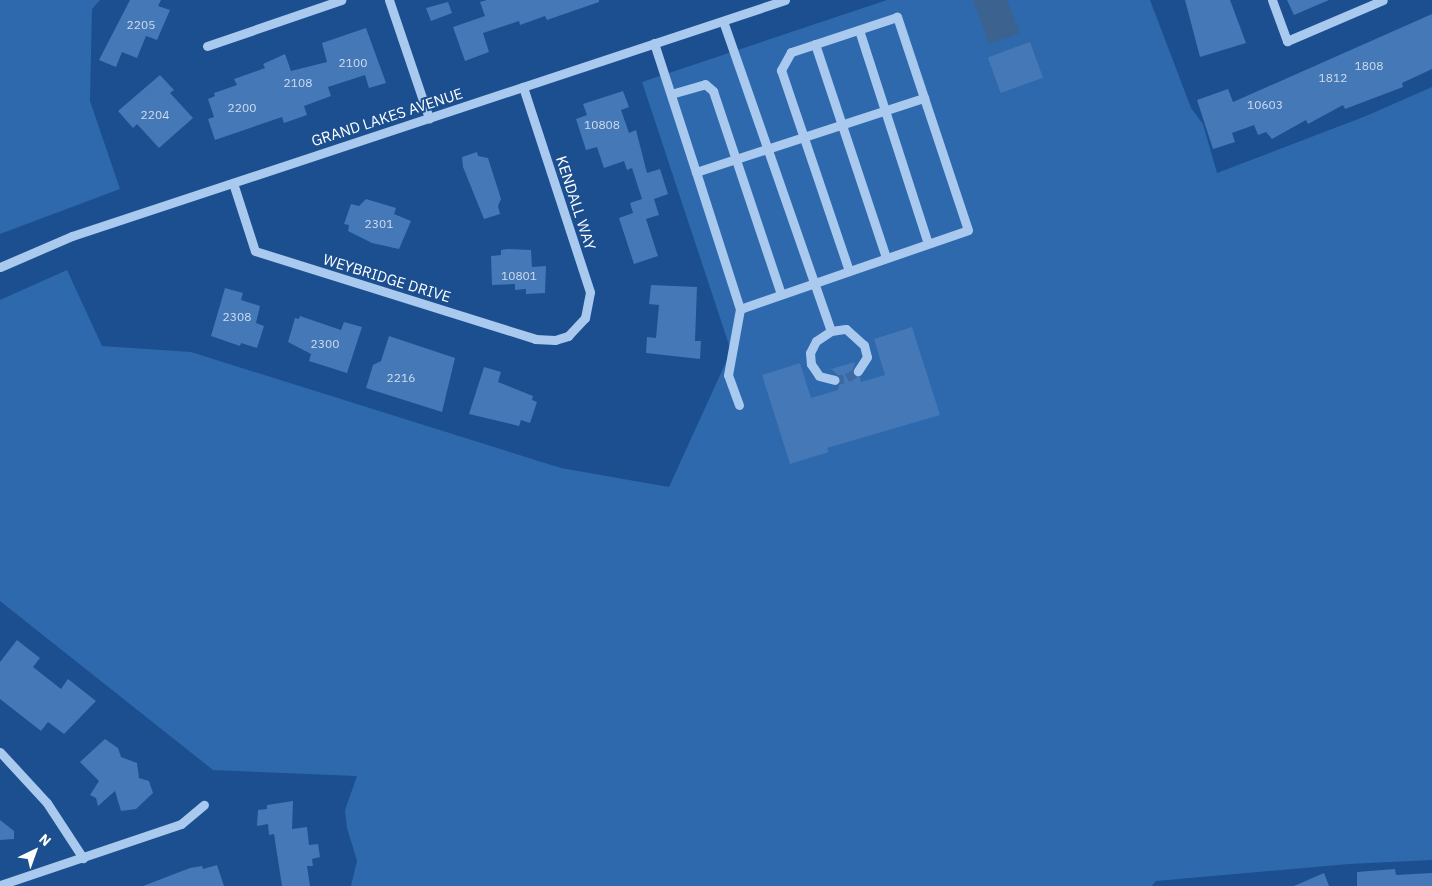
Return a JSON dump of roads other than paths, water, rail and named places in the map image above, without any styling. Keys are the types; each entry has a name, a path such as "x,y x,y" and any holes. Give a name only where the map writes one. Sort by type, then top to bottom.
{"street":[{"path":"207,46 341,0"},
{"path":"389,0 429,118"},
{"name":"GRAND LAKES AVENUE","path":"0,267 72,236 785,0"},
{"path":"1272,0 1287,41 1383,0"},
{"path":"740,309 968,230 898,17 791,52 781,70 849,271"},
{"path":"723,21 831,331"},
{"path":"859,30 928,243"},
{"path":"654,43 740,309 728,375 739,405"},
{"path":"815,44 886,258"},
{"path":"671,94 705,84 713,91 781,294"},
{"name":"KENDALL WAY","path":"523,87 590,292 590,306 578,328"},
{"path":"696,172 924,98"},
{"name":"WEYBRIDGE DRIVE","path":"232,183 255,251 534,339 555,340 578,328"},
{"path":"835,380 819,376 811,364 810,353 816,341 831,331 846,329 864,345 866,357 858,371"},
{"path":"0,752 47,803 83,858"},
{"path":"0,885 181,824 204,805"}],"tunnel":[{"path":"835,380 847,378 858,371"}]}
